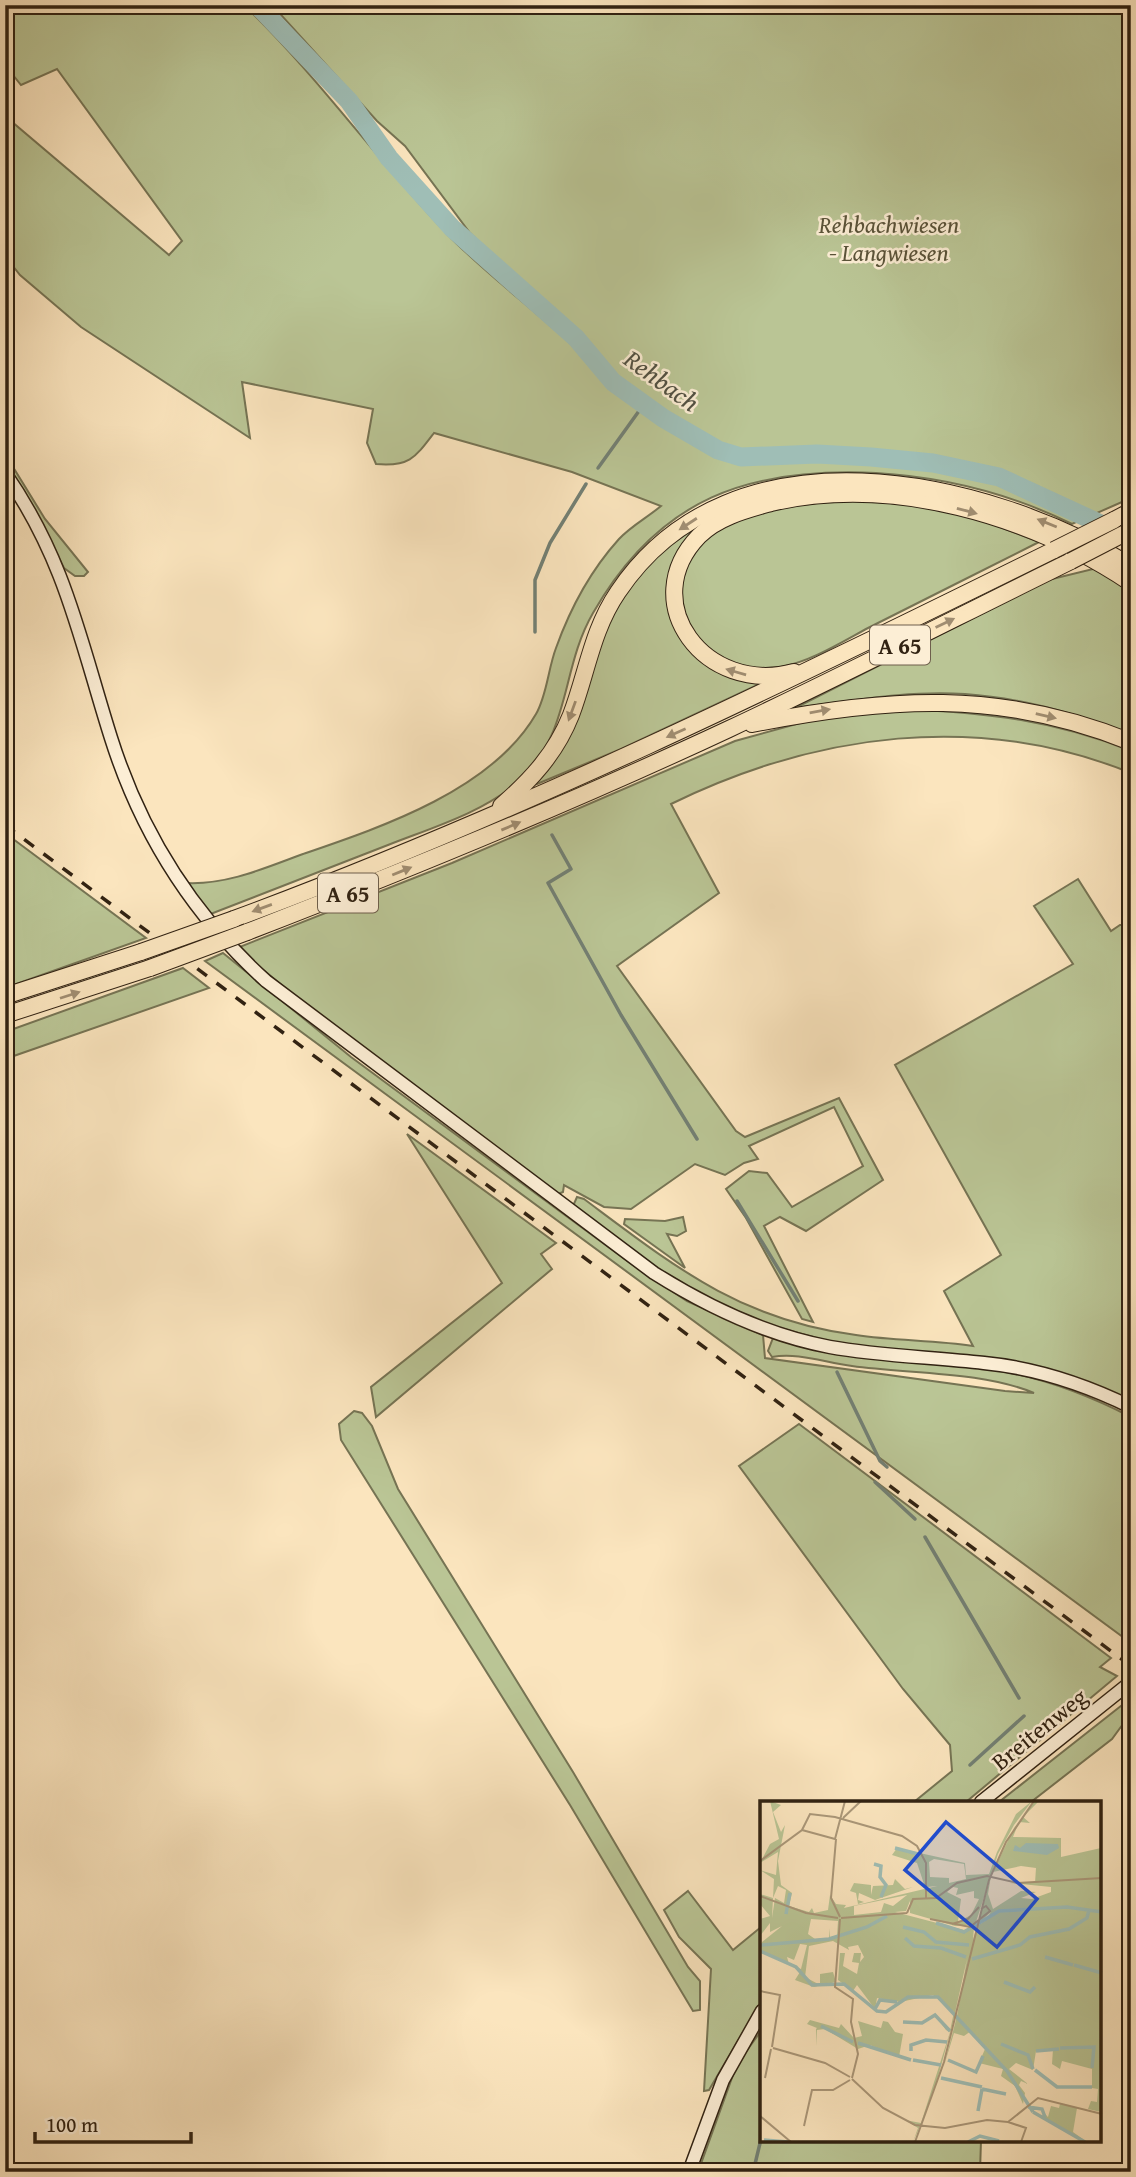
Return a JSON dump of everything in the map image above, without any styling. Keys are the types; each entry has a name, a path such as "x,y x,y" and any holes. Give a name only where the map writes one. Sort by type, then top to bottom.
{"highway":[{"path":"485,818 526,783 553,750 571,713 598,626 629,576 655,548 685,525 736,500 774,489 837,481 923,487 990,503 1035,518 1084,539 1131,566"},
{"path":"826,663 786,674 756,677 728,671 701,653 683,627 676,595 682,564 699,537 725,518 779,502 839,494 901,497 969,511 1022,528 1073,550 1131,583"},
{"name":"A 65","path":"5,996 234,919 485,818 826,663 1131,511"},
{"name":"A 65","path":"5,1015 150,968 461,848 729,728 1131,530"},
{"path":"729,728 842,707 926,701 1037,713 1131,742"}],"main road":[{"path":"5,474 56,562 78,621 112,740 150,831 181,887 212,929 266,981 654,1273 714,1308 766,1329 830,1347 986,1363 1038,1373 1102,1393 1131,1407"},
{"name":"Breitenweg","path":"982,1801 1127,1685"},
{"path":"689,2172 723,2080 760,2013"}],"green space":[{"name":"Rehbachwiesen - Langwiesen","path":"5,5 244,5 297,60 448,235 571,344 636,406 639,401 470,233 405,146 377,121 272,5 1131,5 1131,498 1072,524 1025,504 977,489 927,478 876,473 787,476 748,484 711,498 678,517 647,542 619,574 593,613 583,635 548,743 518,782 489,803 456,819 208,915 186,883 216,881 246,874 367,831 433,802 464,785 492,764 517,741 536,714 562,633 590,577 619,539 661,506 572,472 434,433 410,459 396,464 376,464 367,443 373,409 242,382 250,438 81,327 20,275 5,256 5,116 169,255 182,241 57,69 21,85 5,65"},
{"path":"5,454 45,519 88,572 84,576 75,576 64,568 24,491 5,466"},
{"path":"852,500 915,505 974,517 1039,542 803,661 781,667 753,668 725,662 709,653 690,629 682,600 685,570 691,556 701,544 716,531 753,514 793,506"},
{"path":"703,523 684,545 673,565 670,588 675,607 701,653 716,670 737,678 768,680 621,749 537,784 534,781 611,611 655,555"},
{"path":"1097,568 1131,590 1131,735 1050,708 965,694 901,695 795,708 1048,580"},
{"path":"905,709 992,716 1075,732 1131,751 1131,773 1073,754 1015,742 956,737 898,739 840,747 783,760 726,780 671,804 719,893 617,966 736,1131 745,1137 839,1098 883,1180 806,1231 780,1217 764,1226 813,1322 802,1319 746,1218 726,1189 749,1171 767,1173 792,1207 863,1166 834,1107 749,1146 758,1159 744,1163 725,1175 695,1164 631,1209 604,1207 564,1185 563,1192 558,1194 321,1018 237,948 452,863 735,741 811,720"},
{"path":"5,833 146,938 5,988"},
{"path":"1078,879 1111,931 1120,925 1131,925 1131,1402 1088,1382 835,1343 769,1325 712,1300 664,1273 573,1206 577,1197 584,1199 679,1268 710,1287 777,1317 815,1328 856,1335 973,1346 944,1291 1001,1255 895,1065 1073,964 1034,906"},
{"path":"223,953 351,1057 630,1263 687,1301 763,1335 765,1358 1034,1393 968,1377 852,1366 802,1357 772,1357 768,1351 773,1338 831,1351 977,1367 1006,1372 1070,1390 1131,1417 1131,1643 205,961"},
{"path":"183,968 209,988 5,1059 5,1032"},
{"path":"407,1134 556,1243 541,1254 552,1269 376,1417 371,1387 502,1283"},
{"path":"683,1217 686,1231 677,1236 667,1234 685,1268 624,1224 625,1219 665,1221"},
{"path":"354,1411 362,1413 372,1426 398,1489 573,1772 688,1967 700,1981 700,2010 693,2011 570,1805 341,1440 339,1424"},
{"path":"799,1424 1111,1658 1100,1667 1117,1676 967,1801 915,1801 952,1771 950,1745 903,1689 739,1466"},
{"path":"1131,1698 1131,1713 1112,1739 1032,1801 1000,1801"},
{"path":"688,1891 733,1950 760,1928 760,2004 709,2090 704,2091 711,1969 679,1937 664,1910"},
{"path":"760,2032 760,2142 981,2142 980,2172 698,2172 737,2064"}],"waterway":[{"name":"Rehbach","path":"257,5 349,101 389,158 452,228 576,338 613,382 663,418 718,450 741,457 817,454 871,457 933,463 999,477 1118,532"},
{"path":"598,468 644,404"},
{"path":"535,632 535,580 550,543 586,484"},
{"path":"552,835 571,869 548,883 621,1015 697,1139"},
{"path":"737,1201 798,1301"},
{"path":"837,1372 880,1461 887,1467"},
{"path":"875,1482 915,1519"},
{"path":"925,1537 1019,1698"},
{"path":"970,1765 1024,1716"},
{"path":"755,2164 760,2142"}],"railway":[{"path":"5,825 1131,1666"}]}
